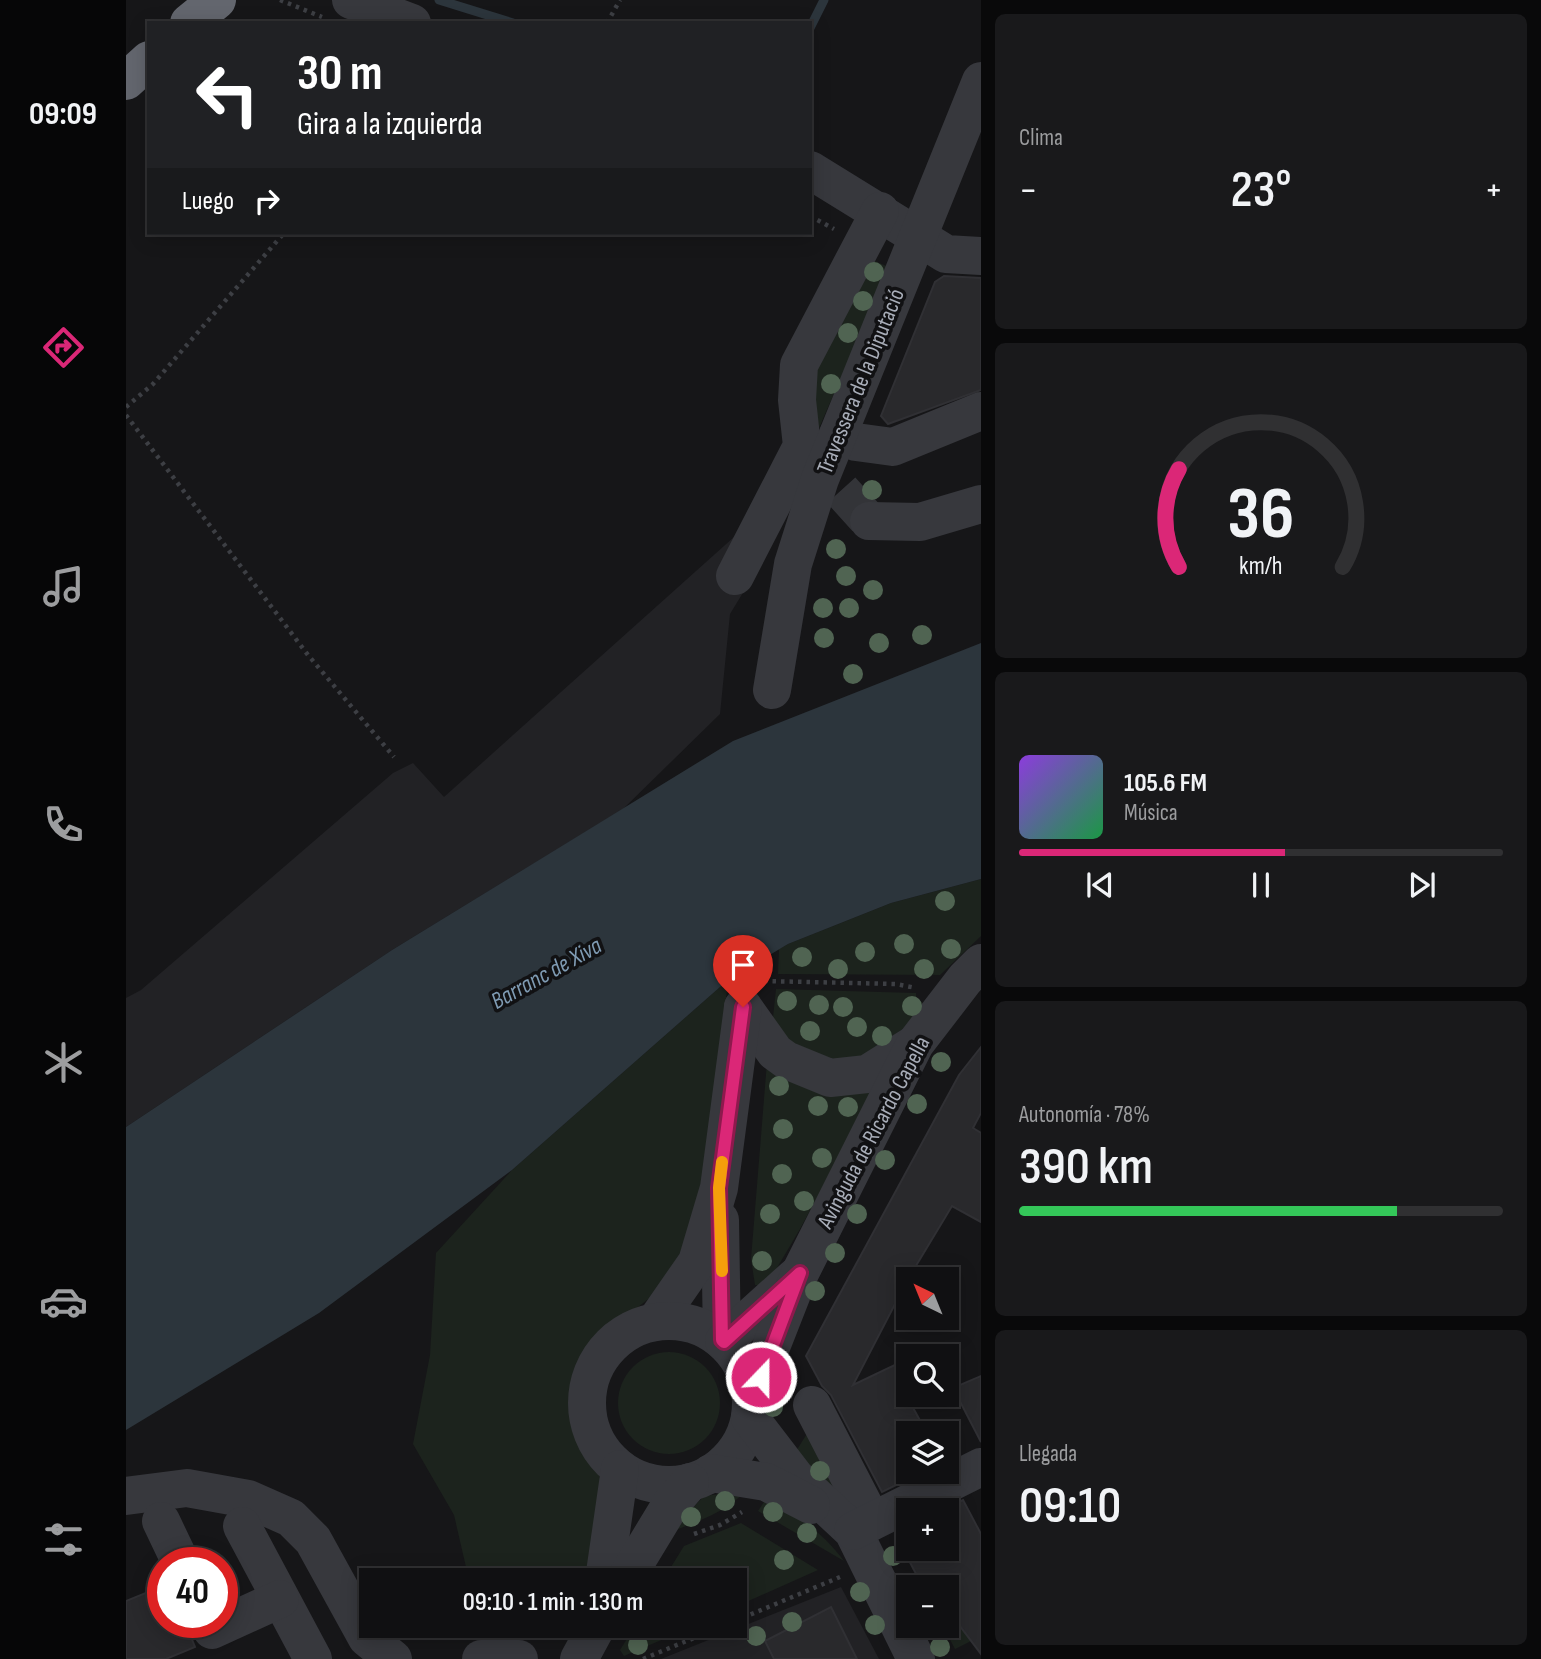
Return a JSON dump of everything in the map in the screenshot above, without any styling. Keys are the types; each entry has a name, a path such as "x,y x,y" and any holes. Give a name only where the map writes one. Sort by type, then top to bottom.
{"highway":[{"path":"191,21 217,0"},
{"path":"126,81 147,62"}],"street":[{"path":"337,9 401,21"},
{"name":"Travessera de la Diputació","path":"772,690 793,564 838,435 981,81"},
{"path":"812,171 946,254 981,256"},
{"path":"735,576 802,446 797,400 799,365 880,211"},
{"path":"838,435 856,442 893,447 981,411"},
{"path":"869,521 920,522 981,504"},
{"name":"Avinguda de Ricardo Capella","path":"750,1408 800,1273 915,1044 965,979 981,964"},
{"path":"753,994 775,1052 786,1060 830,1078 867,1074 915,1044"},
{"path":"656,1321 697,1262 719,1188 753,994"},
{"path":"719,1188 723,1341"},
{"path":"723,1341 800,1273"},
{"path":"656,1321 683,1322 704,1328 723,1341 742,1367 750,1408 796,1478 863,1526 766,1482 701,1478 666,1485 642,1481 620,1469 601,1449 589,1423 587,1396 595,1368 611,1345 634,1329 656,1321"},
{"path":"812,1405 916,1659"},
{"path":"632,1568 671,1504 701,1478 729,1459 743,1440 750,1408"},
{"path":"863,1526 981,1467"},
{"path":"606,1568 620,1469"},
{"path":"126,1496 187,1488 248,1499 291,1518 313,1540 367,1638 393,1659"},
{"path":"161,1521 173,1547"},
{"path":"242,1526 313,1659"},
{"path":"238,1624 280,1599"},
{"path":"481,1659 519,1659"}],"path":[{"path":"280,0 337,9"},
{"path":"608,21 620,0"},
{"path":"812,217 838,231"},
{"path":"126,407 153,384 283,235"},
{"path":"126,415 308,655 394,757"},
{"path":"753,994 896,984 919,988"},
{"path":"688,1538 737,1517 748,1504"},
{"path":"747,1616 844,1576"},
{"path":"643,1659 694,1638"}],"shaded area":[{"path":"870,259 889,267 819,428 811,381"},
{"path":"734,537 744,591 730,614 720,714 623,809 392,950 126,1127 126,998 141,990 393,773 413,763 444,797"},
{"path":"981,879 981,936 940,975 778,974 779,949 788,944 891,903"},
{"path":"728,980 718,1080 703,1180 679,1275 601,1336 584,1353 575,1377 572,1404 576,1429 596,1465 602,1486 594,1568 466,1568 454,1515 413,1444 430,1355 436,1253 512,1170"},
{"path":"776,989 916,993 916,997 926,1006 915,1021 858,1059 829,1060 806,1052 772,1027"},
{"path":"767,1062 878,1086 774,1273 761,1285 755,1285 751,1259"},
{"path":"669,1352 698,1360 712,1374 720,1403 712,1432 698,1446 669,1454 640,1446 626,1432 618,1403 626,1374 640,1360"},
{"path":"810,1429 840,1492 793,1456"},
{"path":"746,1491 720,1511 670,1532 704,1496"},
{"path":"766,1499 809,1525 844,1561 758,1511"},
{"path":"741,1523 818,1570 747,1602 747,1568 670,1568 684,1546"},
{"path":"841,1587 879,1659 661,1659 714,1638 747,1638 747,1625"},
{"path":"959,1625 971,1641 955,1649 949,1638 959,1638"},
{"path":"628,1638 666,1638 624,1656 620,1650"}],"water":[{"name":"Barranc de Xiva","path":"981,643 981,879 891,903 788,944 728,980 512,1170 319,1313 126,1430 126,1127 392,950 733,741"}],"building":[{"path":"944,276 981,278 981,390 888,424 881,416 935,282"},
{"path":"981,1047 981,1113 973,1128 981,1133 981,1222 952,1206 915,1267 896,1267 896,1302 853,1385 896,1364 896,1407 913,1407 920,1421 896,1421 896,1484 898,1484 882,1492 831,1395 822,1386 806,1356 959,1075"},
{"path":"981,1376 981,1442 959,1400 959,1385"},
{"path":"963,1500 981,1534 981,1654 959,1625 959,1575 917,1575 909,1561 959,1561 959,1502"},
{"path":"147,1592 147,1638 191,1638 195,1647 166,1659 126,1659 126,1601"},
{"path":"831,1607 857,1659 774,1659 765,1641"}],"waterway":[{"path":"439,0 507,21"},
{"path":"812,24 824,0"}],"tunnel":[{"path":"803,448 869,521"}],"slow traffic":[{"path":"722,1162 719,1188 722,1271"}],"route":[{"path":"743,1007 719,1188 723,1281 722,1340 724,1342 800,1273 761,1377"}]}
